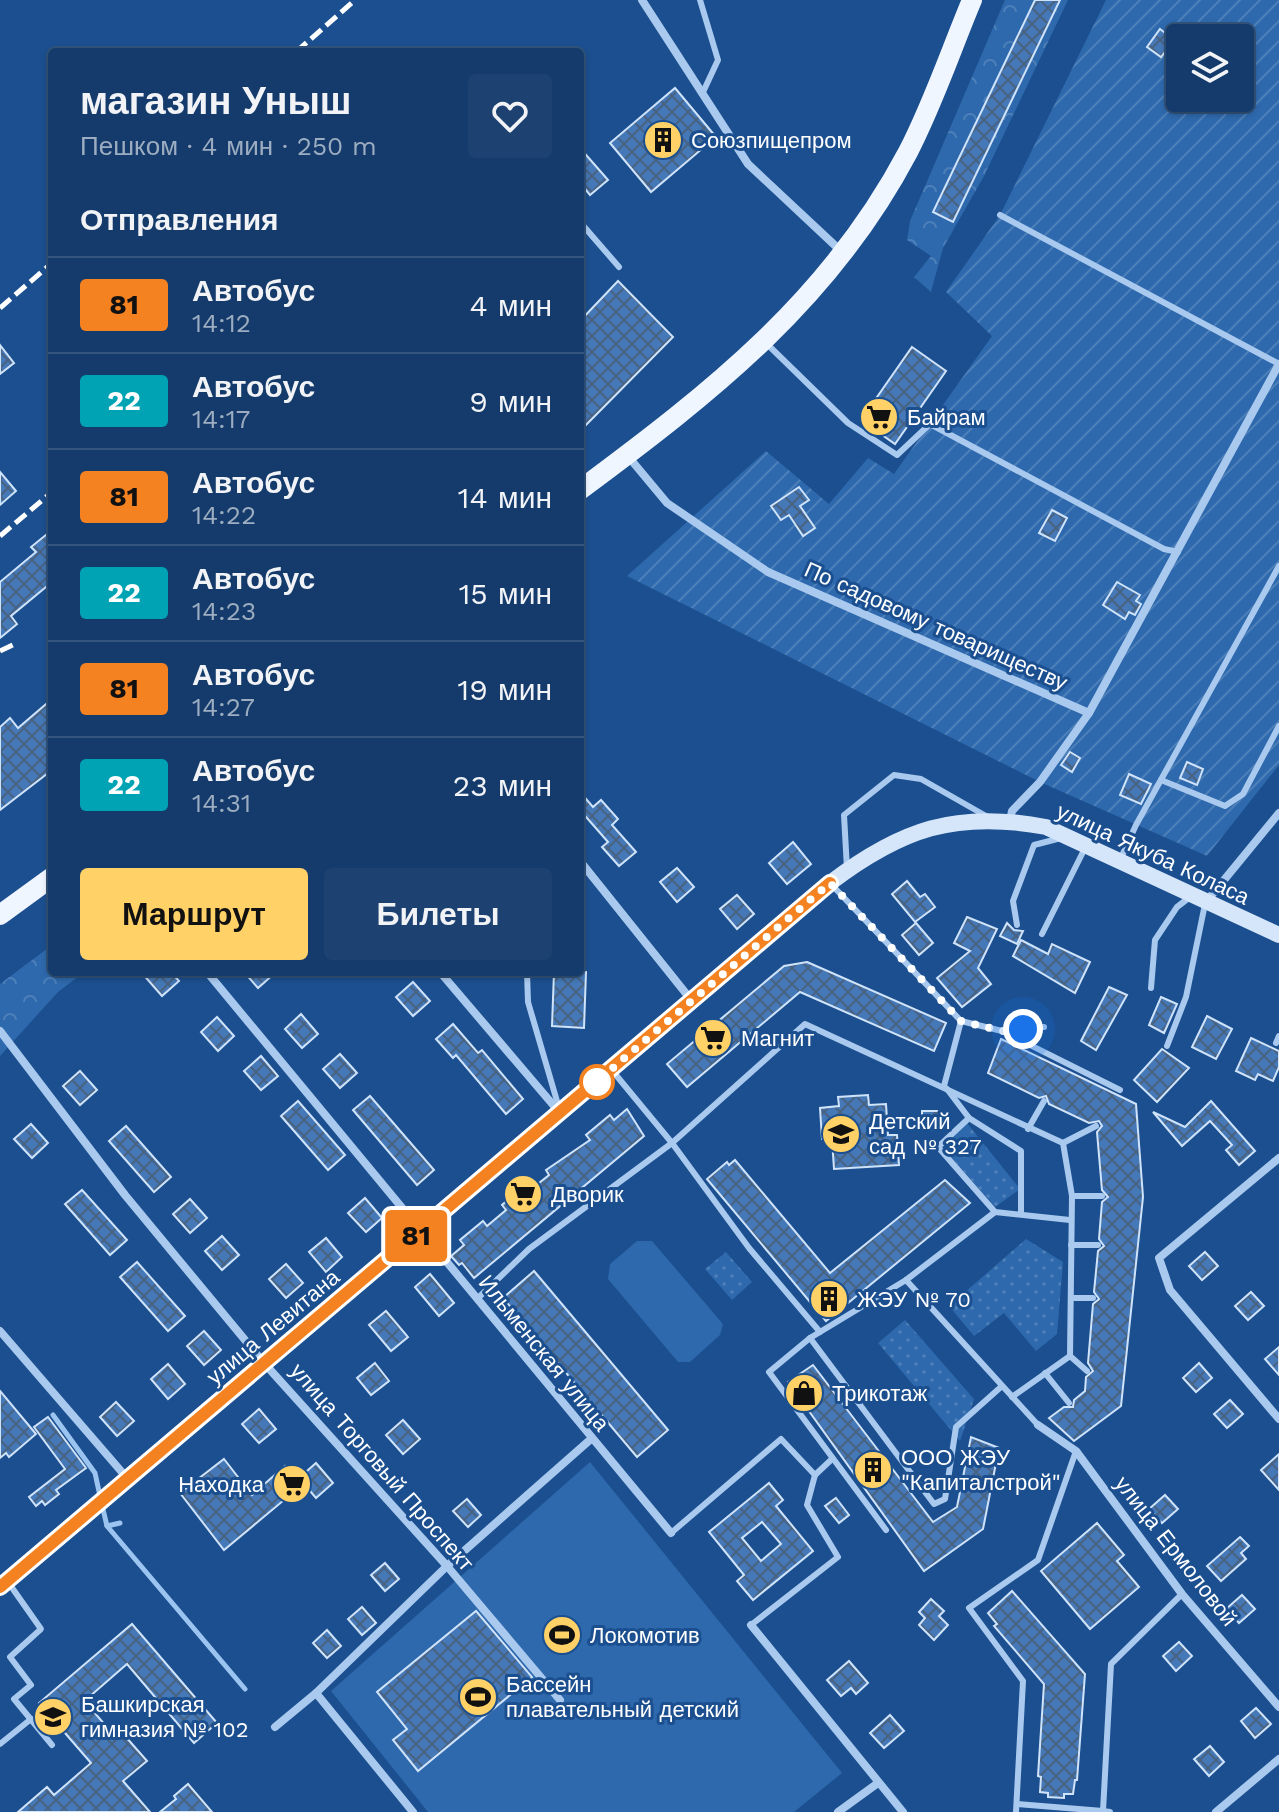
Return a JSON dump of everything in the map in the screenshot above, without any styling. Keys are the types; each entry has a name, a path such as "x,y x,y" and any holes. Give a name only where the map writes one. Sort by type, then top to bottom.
{"main road":[{"path":"584,487 709,392 810,296 909,151 972,0"},
{"path":"0,915 48,880"}],"street":[{"path":"642,0 704,90 748,164 842,252"},
{"path":"1010,820 1012,811 1040,782 1089,713 1279,364"},
{"name":"По садовому товариществу","path":"627,455 667,503 768,572 1089,713"},
{"path":"1200,898 1279,813"},
{"name":"улица Якуба Коласа","path":"830,883 869,854 911,833 936,825 1010,820 1046,827 1279,935"},
{"path":"584,869 692,1002"},
{"name":"улица Левитана","path":"3,1584 830,883"},
{"name":"Ильменская улица","path":"210,976 671,1533"},
{"path":"443,976 560,1113"},
{"name":"улица Торговый Проспект","path":"0,1031 125,1195 264,1363 447,1566 560,1700"},
{"path":"1279,1158 1159,1258 1170,1290 1279,1419"},
{"path":"0,1331 127,1478"},
{"name":"улица Ермоловой","path":"1038,1425 1076,1451 1182,1594 1279,1707"},
{"path":"275,1727 316,1693 447,1566 591,1439"},
{"path":"751,1625 903,1812"},
{"path":"316,1693 413,1812"},
{"path":"1216,1812 1279,1759"},
{"path":"838,1812 878,1783"}],"lane":[{"path":"700,0 718,60 704,90"},
{"path":"1000,215 1279,364"},
{"path":"584,227 619,267"},
{"path":"764,341 848,423 897,455 930,424 1164,549 1178,552"},
{"path":"1120,860 1279,566"},
{"path":"1161,780 1225,806 1243,794 1279,726"},
{"path":"847,870 844,815 894,775 921,779 971,804 992,821"},
{"path":"1017,925 1013,901 1034,845 1066,836"},
{"path":"1042,934 1086,845"},
{"path":"830,883 961,1021 1002,1031 1120,1090"},
{"path":"1151,988 1155,940 1177,907 1200,898 1186,997 1167,1046"},
{"path":"527,976 528,1002 560,1113"},
{"path":"944,1086 961,1021"},
{"path":"477,1299 529,1249 672,1143 805,1024 1063,1143 1096,1126"},
{"path":"1002,1031 1044,1027"},
{"path":"611,1069 672,1143 713,1203 820,1332"},
{"path":"944,1086 969,1118 1021,1151 1021,1213"},
{"path":"1028,1129 1044,1101"},
{"path":"969,1118 938,1147 995,1212"},
{"path":"1063,1143 1072,1196 1070,1356 1087,1371"},
{"path":"1072,1196 1102,1196"},
{"path":"886,1530 769,1372 810,1338 906,1280 995,1212 1070,1220"},
{"path":"1071,1245 1098,1245"},
{"path":"906,1280 1038,1425"},
{"path":"1071,1298 1093,1298"},
{"path":"810,1338 934,1504 945,1499 956,1427 1002,1386"},
{"path":"1012,1397 1070,1356"},
{"path":"1045,1373 1069,1403"},
{"path":"671,1533 781,1439 815,1475"},
{"path":"1076,1451 1038,1560 969,1608 1023,1681 1016,1808 1110,1812"},
{"path":"751,1625 838,1557 807,1505 815,1475 832,1459"},
{"path":"3,1584 41,1629 10,1657 31,1685 14,1699 52,1745"},
{"path":"1103,1811 1111,1664 1182,1594"},
{"path":"0,1744 31,1719"}],"green space":[{"path":"1005,0 1068,0 984,176 943,248 931,292 914,277 931,256 907,240 910,221"},
{"path":"1106,0 1279,0 1279,765 1207,856 1040,782 627,576 766,451 829,504 868,458 894,474 992,336 946,292 1000,215"},
{"path":"48,948 48,976 79,976 58,992 0,1056 0,984"},
{"path":"967,1123 1020,1189 995,1207 949,1155 956,1149 949,1141"},
{"path":"1026,1239 1063,1262 1057,1334 1036,1351 1004,1313 974,1336 949,1306"},
{"path":"637,1241 652,1241 723,1324 720,1335 690,1362 678,1362 608,1279 610,1264"},
{"path":"726,1252 752,1282 732,1300 705,1269"},
{"path":"905,1320 974,1399 960,1441 878,1343"},
{"name":"Локомотив","path":"590,1462 842,1773 794,1812 428,1812 331,1691"}],"building":[{"path":"1035,0 1060,0 953,222 933,212"},
{"path":"1160,29 1166,34 1166,50 1161,57 1147,47"},
{"name":"Союзпищепром","path":"675,88 716,137 651,192 610,143"},
{"path":"584,153 608,180 590,195 584,188"},
{"path":"618,281 673,337 584,427 584,317"},
{"path":"0,345 14,363 0,374"},
{"path":"912,347 946,371 895,444 861,420"},
{"path":"0,472 16,491 0,505"},
{"path":"799,487 809,500 800,506 815,528 803,536 789,515 781,520 771,506"},
{"path":"1052,510 1067,518 1055,541 1039,533"},
{"path":"48,533 48,585 11,616 17,624 0,638 0,582 36,552 31,547"},
{"path":"1117,582 1140,595 1136,601 1141,604 1135,615 1129,612 1125,619 1103,605"},
{"path":"48,702 48,773 0,810 0,727 10,718 18,728"},
{"path":"1070,752 1080,758 1072,772 1061,765"},
{"path":"1187,762 1203,769 1197,785 1180,778"},
{"path":"1129,774 1151,784 1141,804 1120,795"},
{"path":"584,797 593,807 601,800 618,819 612,825 636,852 619,866 602,847 608,842 584,815"},
{"path":"793,842 811,864 787,884 769,863"},
{"path":"677,868 694,887 677,902 660,882"},
{"path":"907,881 920,897 925,894 935,907 915,922 892,894"},
{"path":"737,895 754,914 737,929 720,909"},
{"path":"967,917 997,929 978,968 991,984 962,1007 937,978 970,951 954,943"},
{"path":"916,923 933,943 919,955 902,935"},
{"path":"1007,923 1014,930 1023,931 1017,944 1000,936"},
{"path":"1021,940 1048,954 1052,944 1090,962 1075,993 1013,956"},
{"path":"807,962 946,1023 934,1051 800,992 687,1087 667,1064 784,966"},
{"path":"586,972 584,1028 552,1026 554,976 584,976"},
{"path":"144,976 175,976 179,981 162,996"},
{"path":"248,976 272,976 258,988"},
{"path":"413,982 430,1001 413,1016 396,997"},
{"path":"1109,987 1127,995 1096,1050 1081,1041"},
{"path":"1161,997 1177,1004 1164,1033 1149,1025"},
{"path":"301,1014 318,1034 302,1048 285,1029"},
{"path":"1207,1016 1232,1029 1216,1059 1192,1047"},
{"path":"217,1017 234,1036 218,1051 201,1032"},
{"path":"453,1024 478,1053 482,1050 523,1099 506,1114 456,1055 453,1058 436,1039"},
{"path":"1251,1038 1279,1051 1279,1067 1273,1081 1258,1074 1255,1080 1236,1071"},
{"path":"1001,1039 1136,1104 1143,1197 1121,1406 1074,1441 1049,1418 1064,1407 1073,1407 1074,1400 1085,1391 1086,1377 1093,1371 1088,1363 1093,1304 1099,1299 1094,1292 1098,1251 1104,1246 1099,1239 1102,1202 1108,1197 1102,1190 1097,1132 1102,1126 1099,1121 1089,1123 1049,1104 1046,1096 1039,1098 988,1073"},
{"path":"1162,1049 1189,1068 1157,1102 1134,1080"},
{"path":"340,1054 357,1073 340,1088 323,1069"},
{"path":"261,1056 278,1076 261,1090 244,1071"},
{"path":"80,1071 97,1090 80,1105 63,1086"},
{"path":"868,1095 869,1105 886,1104 888,1135 897,1135 899,1165 834,1169 832,1139 822,1139 820,1108 839,1106 838,1097"},
{"path":"370,1096 434,1170 417,1185 353,1110"},
{"path":"298,1101 345,1155 328,1170 281,1116"},
{"path":"1211,1101 1255,1151 1239,1165 1226,1150 1232,1145 1210,1121 1182,1146 1153,1112 1185,1127"},
{"path":"627,1109 644,1136 474,1278 462,1263 459,1265 451,1256 464,1245 460,1240 483,1221 487,1226 506,1210 502,1205 525,1186 529,1191 549,1175 546,1170 590,1140 586,1135 610,1115 614,1120"},
{"path":"922,1111 942,1111 942,1130 922,1130"},
{"path":"31,1124 48,1143 32,1158 14,1139"},
{"path":"126,1126 171,1177 154,1192 109,1141"},
{"path":"735,1160 830,1273 945,1180 970,1203 826,1321 707,1179 727,1162 729,1165"},
{"path":"82,1190 127,1240 110,1255 65,1204"},
{"path":"365,1198 382,1218 366,1232 348,1213"},
{"path":"190,1199 207,1218 190,1233 173,1214"},
{"path":"222,1236 239,1255 222,1270 205,1251"},
{"path":"326,1238 342,1257 326,1272 309,1252"},
{"path":"1205,1252 1218,1266 1202,1280 1189,1266"},
{"path":"137,1262 185,1316 168,1331 120,1277"},
{"path":"286,1264 303,1283 286,1298 269,1279"},
{"path":"534,1271 668,1430 637,1457 503,1298"},
{"path":"430,1274 454,1303 439,1316 415,1287"},
{"path":"1251,1292 1264,1306 1248,1320 1235,1306"},
{"path":"386,1311 408,1337 391,1351 369,1325"},
{"path":"204,1331 221,1350 204,1365 187,1346"},
{"path":"1279,1347 1279,1375 1265,1359"},
{"path":"375,1363 389,1381 371,1395 357,1378"},
{"path":"1199,1363 1212,1378 1196,1392 1183,1378"},
{"path":"168,1364 185,1384 168,1399 151,1379"},
{"name":"ООО ЖЭУ \"Капиталстрой\"","path":"813,1365 933,1522 957,1507 971,1437 999,1448 983,1529 924,1571 788,1382"},
{"path":"0,1391 36,1434 9,1457 6,1453 0,1458"},
{"path":"1230,1400 1243,1414 1227,1428 1214,1414"},
{"path":"116,1402 134,1421 117,1436 100,1417"},
{"path":"259,1409 276,1429 259,1443 242,1424"},
{"path":"48,1417 86,1468 56,1490 59,1494 45,1505 42,1501 36,1506 29,1497 65,1469 34,1427"},
{"path":"403,1420 420,1439 403,1454 386,1435"},
{"path":"1279,1454 1279,1490 1261,1470"},
{"path":"224,1459 252,1495 285,1466 302,1485 224,1550 180,1493"},
{"path":"316,1463 333,1483 316,1498 299,1478"},
{"path":"769,1483 783,1500 776,1506 813,1551 753,1600 737,1581 744,1575 709,1532","holes":["762,1522 781,1544 761,1561 742,1538"]},
{"path":"1165,1495 1178,1509 1162,1523 1149,1509"},
{"path":"836,1498 849,1515 839,1523 825,1506"},
{"path":"467,1499 481,1515 468,1527 453,1511"},
{"path":"1097,1523 1124,1555 1117,1561 1139,1587 1090,1629 1041,1571"},
{"path":"1240,1537 1249,1546 1241,1553 1246,1559 1221,1581 1207,1566"},
{"path":"385,1563 399,1579 385,1591 371,1575"},
{"path":"1012,1591 1085,1674 1077,1780 1073,1794 1064,1794 1064,1798 1048,1797 1048,1793 1040,1792 1041,1777 1038,1776 1044,1684 994,1626 997,1624 988,1613"},
{"path":"1242,1595 1255,1609 1239,1623 1226,1609"},
{"path":"931,1599 944,1611 939,1616 948,1625 934,1640 919,1625 925,1618 919,1612"},
{"path":"362,1607 376,1623 362,1635 348,1619"},
{"path":"476,1611 532,1677 418,1771 393,1740 407,1729 377,1692"},
{"path":"132,1624 217,1723 194,1743 127,1664 89,1697 98,1707 93,1711 112,1733 118,1728 147,1761 123,1781 150,1812 18,1812 47,1787 54,1795 91,1763 39,1703"},
{"path":"327,1630 341,1646 327,1658 313,1643"},
{"path":"1179,1642 1192,1656 1176,1671 1163,1656"},
{"path":"849,1661 868,1683 856,1694 851,1688 841,1696 827,1680"},
{"path":"1256,1708 1271,1724 1255,1738 1241,1721"},
{"path":"890,1715 904,1731 884,1748 870,1733"},
{"path":"1210,1746 1224,1762 1209,1776 1194,1759"},
{"path":"188,1784 212,1812 160,1812 176,1799 174,1796"}],"waterway":[{"path":"53,1415 95,1473 100,1496"},
{"path":"102,1505 107,1526 245,1689"},
{"path":"107,1526 120,1523"}],"railway":[{"path":"301,48 355,0"},
{"path":"0,308 48,266"},
{"path":"0,536 48,495"},
{"path":"0,651 17,643"}],"bus line":[{"name":"81","path":"0,1587 830,883"}],"place":[{"name":"Союзпищепром","path":"663,140"},
{"name":"Байрам","path":"879,417"},
{"name":"Магнит","path":"713,1038"},
{"name":"Детский сад № 327","path":"841,1134"},
{"name":"Дворик","path":"523,1194"},
{"name":"ЖЭУ № 70","path":"829,1299"},
{"name":"Трикотаж","path":"804,1393"},
{"name":"ООО ЖЭУ \"Капиталстрой\"","path":"873,1470"},
{"name":"Находка","path":"292,1484"},
{"name":"Локомотив","path":"562,1635"},
{"name":"Бассейн плавательный детский","path":"478,1697"},
{"name":"Башкирская гимназия № 102","path":"53,1717"}],"route":[{"path":"597,1082 594,1084 830,883 961,1021 1002,1031 1023,1029"}]}
